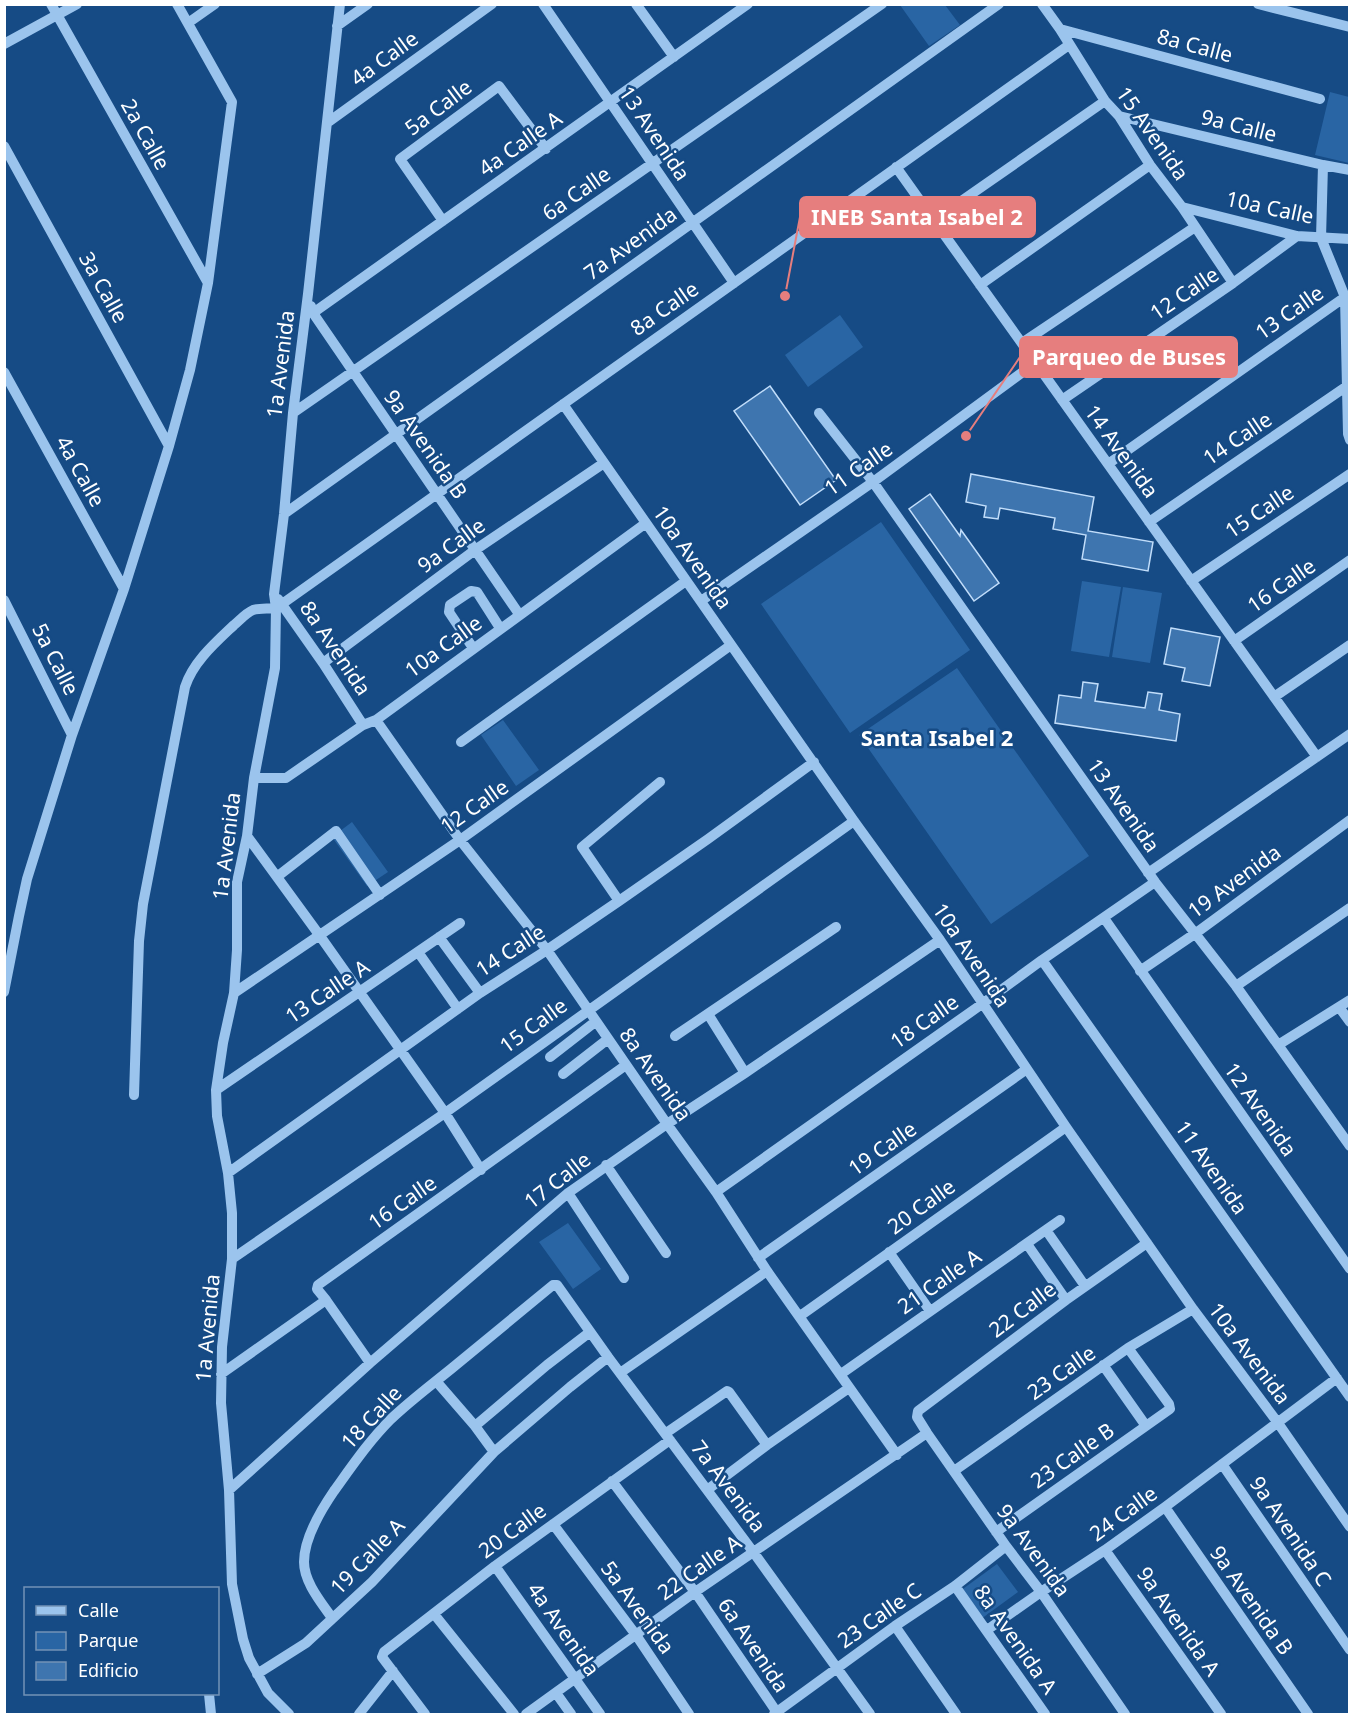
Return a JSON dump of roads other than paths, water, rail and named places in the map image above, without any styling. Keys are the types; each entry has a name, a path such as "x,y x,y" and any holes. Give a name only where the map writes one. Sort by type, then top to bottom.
{"street":[{"name":"2a Calle","path":"51,4 208,283"},
{"path":"4,44 77,4"},
{"path":"4,992 27,879 72,735 124,589 169,446 190,370 208,283 232,102 177,4"},
{"path":"188,23 215,4"},
{"name":"1a Avenida","path":"274,594 340,4"},
{"path":"337,26 368,4"},
{"name":"4a Calle","path":"327,123 492,4"},
{"name":"13 Avenida","path":"543,4 611,102 651,165 734,283"},
{"path":"636,4 674,57"},
{"name":"4a Calle A","path":"313,313 748,4"},
{"name":"6a Calle","path":"293,413 882,4"},
{"name":"7a Avenida","path":"284,514 999,4"},
{"name":"15 Avenida","path":"1042,4 1105,101 1119,116 1150,165 1182,207 1233,283"},
{"path":"1258,4 1350,27"},
{"name":"8a Calle","path":"1060,29 1320,99"},
{"name":"8a Calle","path":"279,606 1069,45"},
{"name":"5a Calle","path":"443,221 400,159 499,86 546,149"},
{"path":"934,220 1105,101"},
{"name":"9a Calle","path":"1119,116 1350,170"},
{"name":"3a Calle","path":"4,146 169,446"},
{"path":"980,285 1150,165"},
{"path":"1323,165 1321,238 1345,297 1350,440"},
{"name":"14 Avenida","path":"896,167 1317,757"},
{"name":"10a Calle","path":"1182,207 1297,236 1350,239"},
{"path":"1022,343 1195,227"},
{"name":"12 Calle","path":"1062,400 1233,283 1297,236"},
{"name":"9a Avenida B","path":"308,294 313,313 519,614"},
{"name":"13 Calle","path":"1108,464 1345,297"},
{"name":"11 Calle","path":"701,601 873,482 1035,363"},
{"name":"4a Calle","path":"4,372 124,589"},
{"name":"14 Calle","path":"1149,522 1347,386"},
{"name":"10a Avenida","path":"563,404 854,821 940,940 1192,1309 1278,1423 1350,1527"},
{"name":"13 Avenida","path":"819,413 873,482 1152,878 1236,986 1350,1146"},
{"name":"9a Calle","path":"323,663 475,550 604,463"},
{"name":"15 Calle","path":"1191,581 1350,474"},
{"name":"10a Calle","path":"254,778 286,778 363,725 375,720 646,523"},
{"name":"16 Calle","path":"1234,641 1350,560"},
{"path":"461,742 687,581"},
{"path":"473,648 449,612 450,605 471,591 477,592 500,628"},
{"name":"8a Avenida","path":"274,594 279,606 323,663 363,725"},
{"name":"5a Calle","path":"4,600 72,735"},
{"path":"134,1095 138,952 143,904 185,687 201,659 247,614 255,609 279,606"},
{"name":"1a Avenida","path":"279,606 274,668 254,778 247,836 237,882 237,950 234,993 216,1090 217,1116 228,1173 232,1213 232,1259 221,1374 221,1403 229,1490 232,1584 243,1639 257,1674 282,1712"},
{"name":"12 Calle","path":"234,993 460,840 731,645"},
{"path":"1274,697 1350,645"},
{"name":"8a Avenida","path":"375,720 460,840 547,950 666,1124 716,1192 767,1271 897,1455"},
{"name":"18 Calle","path":"716,1192 1104,918 1152,878 1350,734"},
{"name":"14 Calle","path":"228,1173 399,1049 619,901 814,762"},
{"path":"619,901 582,847 660,782"},
{"name":"19 Avenida","path":"1140,971 1196,933 1350,820"},
{"name":"15 Calle","path":"232,1259 445,1113 854,821"},
{"path":"278,876 336,831 380,895"},
{"path":"247,836 278,876 445,1113 481,1170"},
{"path":"1236,986 1350,908"},
{"name":"12 Avenida","path":"1104,918 1350,1269"},
{"name":"13 Calle A","path":"216,1090 459,923"},
{"path":"675,1036 836,927"},
{"path":"439,937 480,993"},
{"name":"17 Calle","path":"229,1490 370,1363 568,1193 666,1124 940,940"},
{"path":"418,952 458,1009"},
{"name":"11 Avenida","path":"1042,960 1350,1397"},
{"path":"1278,1045 1350,1000"},
{"path":"1339,1007 1350,1022"},
{"path":"708,1014 745,1073"},
{"path":"550,1057 595,1022"},
{"path":"564,1074 608,1040"},
{"name":"16 Calle","path":"326,1300 318,1286 626,1065"},
{"name":"19 Calle","path":"758,1258 1027,1069"},
{"name":"20 Calle","path":"800,1316 1066,1126"},
{"path":"606,1166 666,1253"},
{"path":"568,1193 624,1278"},
{"name":"21 Calle A","path":"841,1374 1060,1220"},
{"path":"1046,1230 1085,1286"},
{"name":"22 Calle","path":"922,1408 1085,1286 1148,1243"},
{"path":"1027,1244 1066,1300"},
{"path":"889,1252 930,1311"},
{"path":"620,1373 767,1271"},
{"name":"7a Avenida","path":"553,1285 559,1287 870,1714"},
{"name":"18 Calle","path":"332,1618 305,1574 304,1561 315,1523 326,1503 361,1453 391,1420 553,1285"},
{"path":"221,1374 326,1300 370,1363"},
{"name":"23 Calle","path":"954,1471 1103,1365 1192,1309"},
{"path":"475,1426 590,1332"},
{"name":"23 Calle B","path":"996,1532 1170,1409 1169,1404 1128,1348"},
{"name":"19 Calle A","path":"257,1674 306,1643 372,1582 494,1452 608,1357"},
{"path":"1103,1365 1146,1426"},
{"name":"24 Calle","path":"987,1630 1165,1507 1336,1378"},
{"path":"436,1381 494,1452"},
{"path":"707,1490 849,1388"},
{"name":"20 Calle","path":"393,1671 382,1657 384,1652 495,1566 612,1481 727,1391 767,1445"},
{"name":"9a Avenida","path":"922,1408 918,1411 917,1417 927,1433 1125,1714"},
{"name":"22 Calle A","path":"526,1714 539,1711 556,1693 695,1592 927,1433"},
{"name":"9a Avenida C","path":"1222,1464 1350,1650"},
{"name":"6a Avenida","path":"612,1481 695,1592 776,1714"},
{"name":"9a Avenida B","path":"1165,1507 1308,1714"},
{"name":"5a Avenida","path":"553,1524 636,1635 689,1714"},
{"name":"23 Calle C","path":"776,1714 895,1626 955,1586 1006,1546"},
{"name":"9a Avenida A","path":"1105,1550 1221,1714"},
{"name":"4a Avenida","path":"495,1566 600,1714"},
{"name":"8a Avenida A","path":"955,1586 1045,1714"},
{"path":"434,1614 514,1714"},
{"path":"895,1626 956,1714"},
{"path":"359,1714 393,1671 425,1714"},
{"path":"556,1693 571,1714"},
{"path":"209,1695 211,1714"}],"place":[{"name":"INEB Santa Isabel 2","path":"785,296"},
{"name":"Parqueo de Buses","path":"966,436"}],"district":[{"name":"Santa Isabel 2","path":"937,737"}]}
